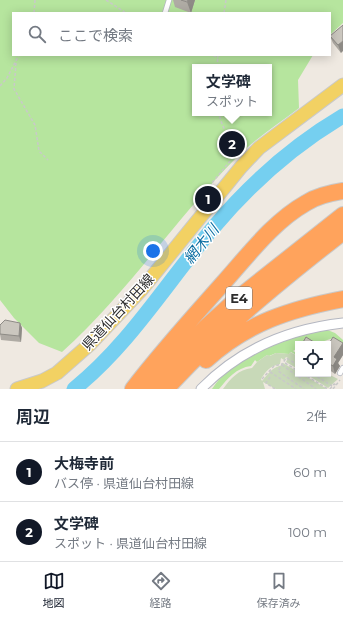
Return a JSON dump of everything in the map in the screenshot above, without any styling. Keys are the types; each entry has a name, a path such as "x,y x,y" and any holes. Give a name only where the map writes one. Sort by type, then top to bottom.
{"highway":[{"path":"133,389 167,346 253,250 292,213 306,203 327,194 343,191"},
{"name":"E4","path":"147,389 205,328 237,299 342,222"},
{"name":"E4","path":"166,389 214,339 342,222"},
{"path":"176,389 217,350 263,321 288,311 343,299"}],"main road":[{"name":"県道仙台村田線","path":"17,389 48,381 72,361 137,294 241,166 259,148 343,85"}],"street":[{"path":"201,389 236,359 270,342 304,330 343,323"}],"lane":[{"path":"165,12 169,0"},
{"path":"206,389 211,379"}],"path":[{"path":"34,0 34,12"},
{"path":"106,0 124,12"},
{"path":"224,12 226,0"},
{"path":"0,86 16,63 19,56"},
{"path":"215,56 218,58 217,64"},
{"path":"16,63 14,89 35,125 39,151 48,160"},
{"path":"220,116 236,154"},
{"path":"295,363 286,358 285,363 282,362 282,365 278,371 304,389"},
{"path":"285,363 295,369"},
{"path":"262,379 274,366 282,365 316,389"},
{"path":"270,372 296,389"},
{"path":"270,377 266,383 275,389"},
{"path":"308,377 329,389 334,384 336,385"},
{"path":"318,377 332,386"},
{"path":"334,389 340,380"}],"green space":[{"path":"0,0 343,0 343,23 331,34 331,12 12,12 12,56 312,56 298,80 299,108 259,138 237,157 193,205 108,306 86,330 62,352 39,343 14,318 0,300"},
{"path":"325,329 335,333 343,340 343,346 333,338 324,341 295,341 295,350 293,351 295,354 291,352 289,354 276,353 269,356 267,355 257,362 255,360 251,366 237,371 229,377 219,389 212,389 222,376 234,365 248,356 294,337"},
{"path":"290,352 295,354 295,367 286,362 288,358 286,357 284,360 281,358 280,364 269,369 261,379 262,381 271,371 276,367 283,365 283,363 295,370 295,377 307,377 327,389 276,389 263,382 265,389 223,389 235,375 252,368 257,362 267,355 270,356 276,353 289,354"},
{"path":"331,376 338,379 328,388 311,377 331,377"}],"building":[{"path":"343,25 343,41 338,45 331,35"},
{"path":"5,320 20,323 19,336 0,334 0,325"},
{"path":"306,337 312,341 304,341"},
{"path":"333,337 343,343 334,357 337,359 333,366 331,365 330,341"}],"waterway":[{"name":"網木川","path":"74,389 94,371 130,333 213,228 242,196 290,153 325,127 343,116"}],"place":[{"name":"文学碑","path":"232,144"},
{"name":"大梅寺前","path":"208,199"}]}
